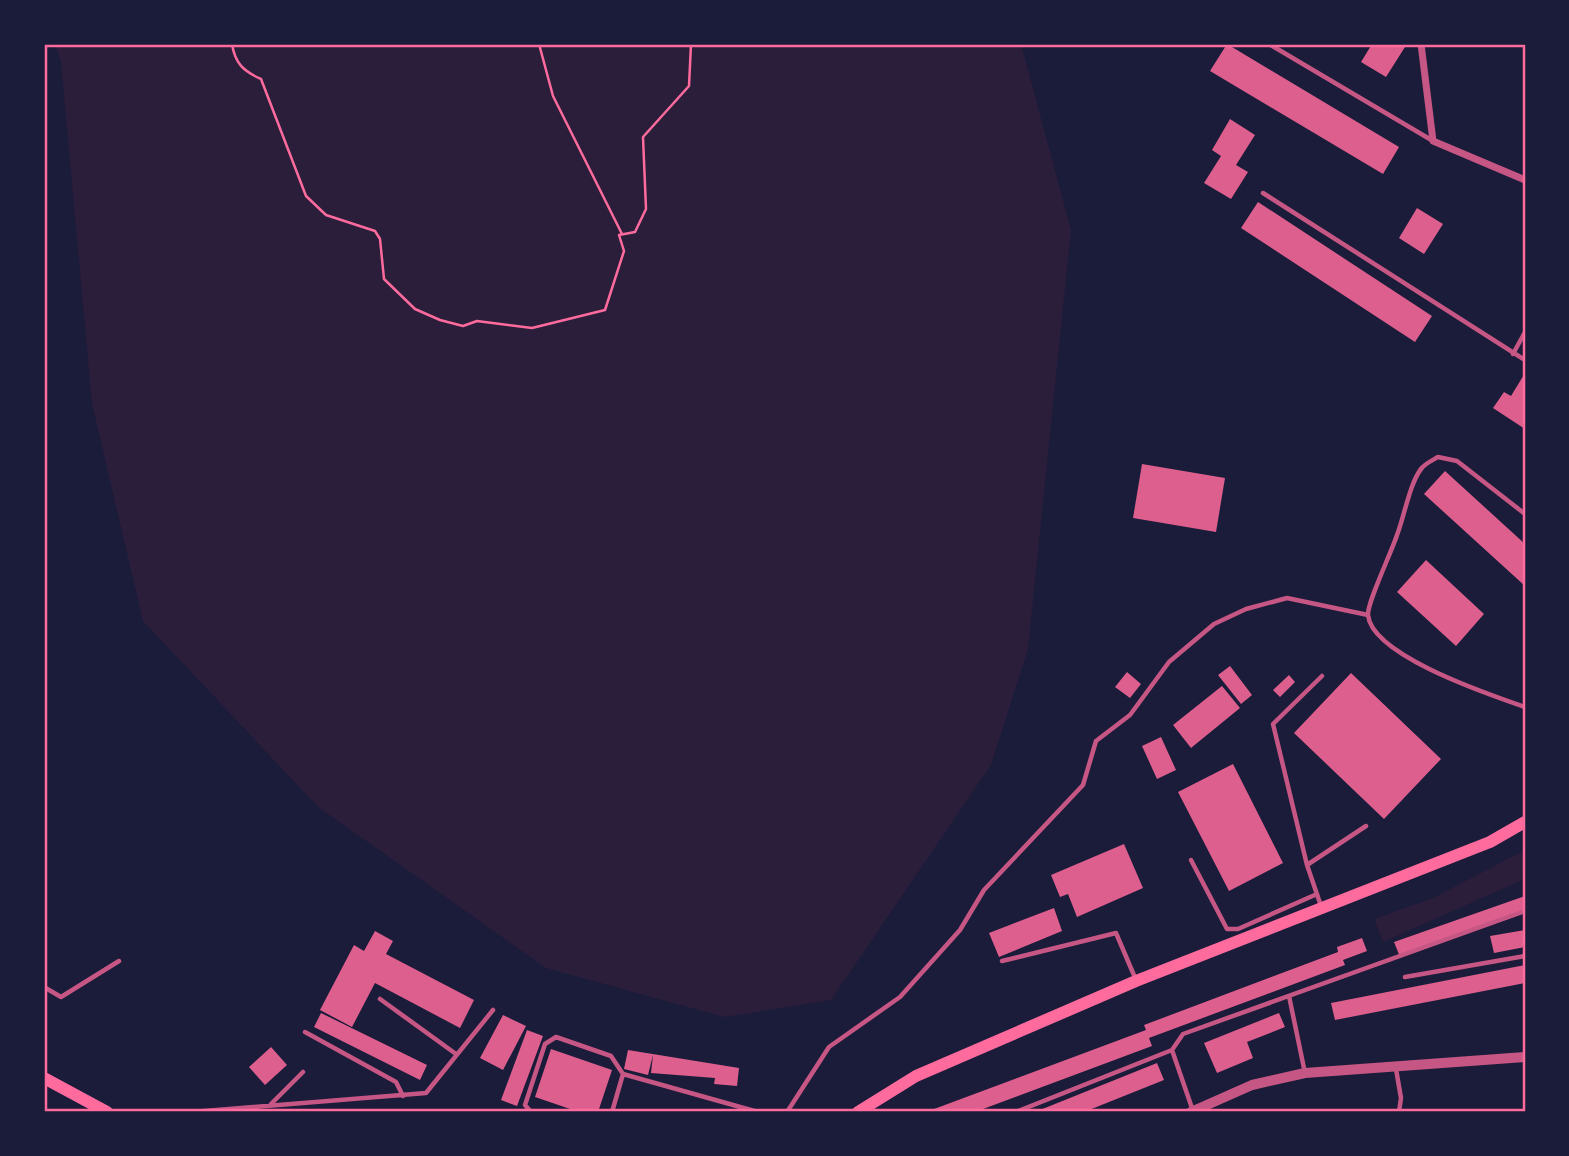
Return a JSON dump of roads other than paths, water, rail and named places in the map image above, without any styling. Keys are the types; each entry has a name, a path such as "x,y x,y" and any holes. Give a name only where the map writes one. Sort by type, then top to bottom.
{"main road":[{"path":"858,1112 916,1076 1136,981 1490,842 1525,822"},
{"path":"44,1078 107,1112"}],"street":[{"path":"1421,44 1433,141 1525,180"},
{"path":"1192,1112 1252,1085 1306,1073 1525,1057"}],"lane":[{"path":"1269,44 1433,141"},
{"path":"1263,193 1525,360"},
{"path":"1513,354 1525,332"},
{"path":"1525,514 1457,461 1438,457 1421,468 1384,574 1371,597 1368,615 1374,630 1399,653 1464,686 1525,707"},
{"path":"787,1112 829,1047 900,997 960,930 984,890 1083,785 1096,741 1130,715 1169,662 1214,624 1246,609 1287,598 1368,615"},
{"path":"1322,676 1273,723 1307,865 1322,908"},
{"path":"1307,865 1366,825"},
{"path":"1191,860 1227,929 1238,929 1317,894"},
{"path":"1016,1112 1172,1049 1183,1034 1525,911"},
{"path":"1002,961 1116,933 1136,981"},
{"path":"1405,977 1525,956"},
{"path":"44,987 61,997 120,961"},
{"path":"1290,996 1306,1073"},
{"path":"380,999 456,1054"},
{"path":"192,1112 426,1093 493,1010"},
{"path":"305,1032 396,1082 403,1096"},
{"path":"531,1112 525,1105 545,1044 556,1037 611,1056 623,1074 758,1112"},
{"path":"1172,1049 1192,1112"},
{"path":"1395,1065 1401,1098 1399,1112"},
{"path":"271,1104 303,1072"},
{"path":"612,1112 623,1074"}]}
